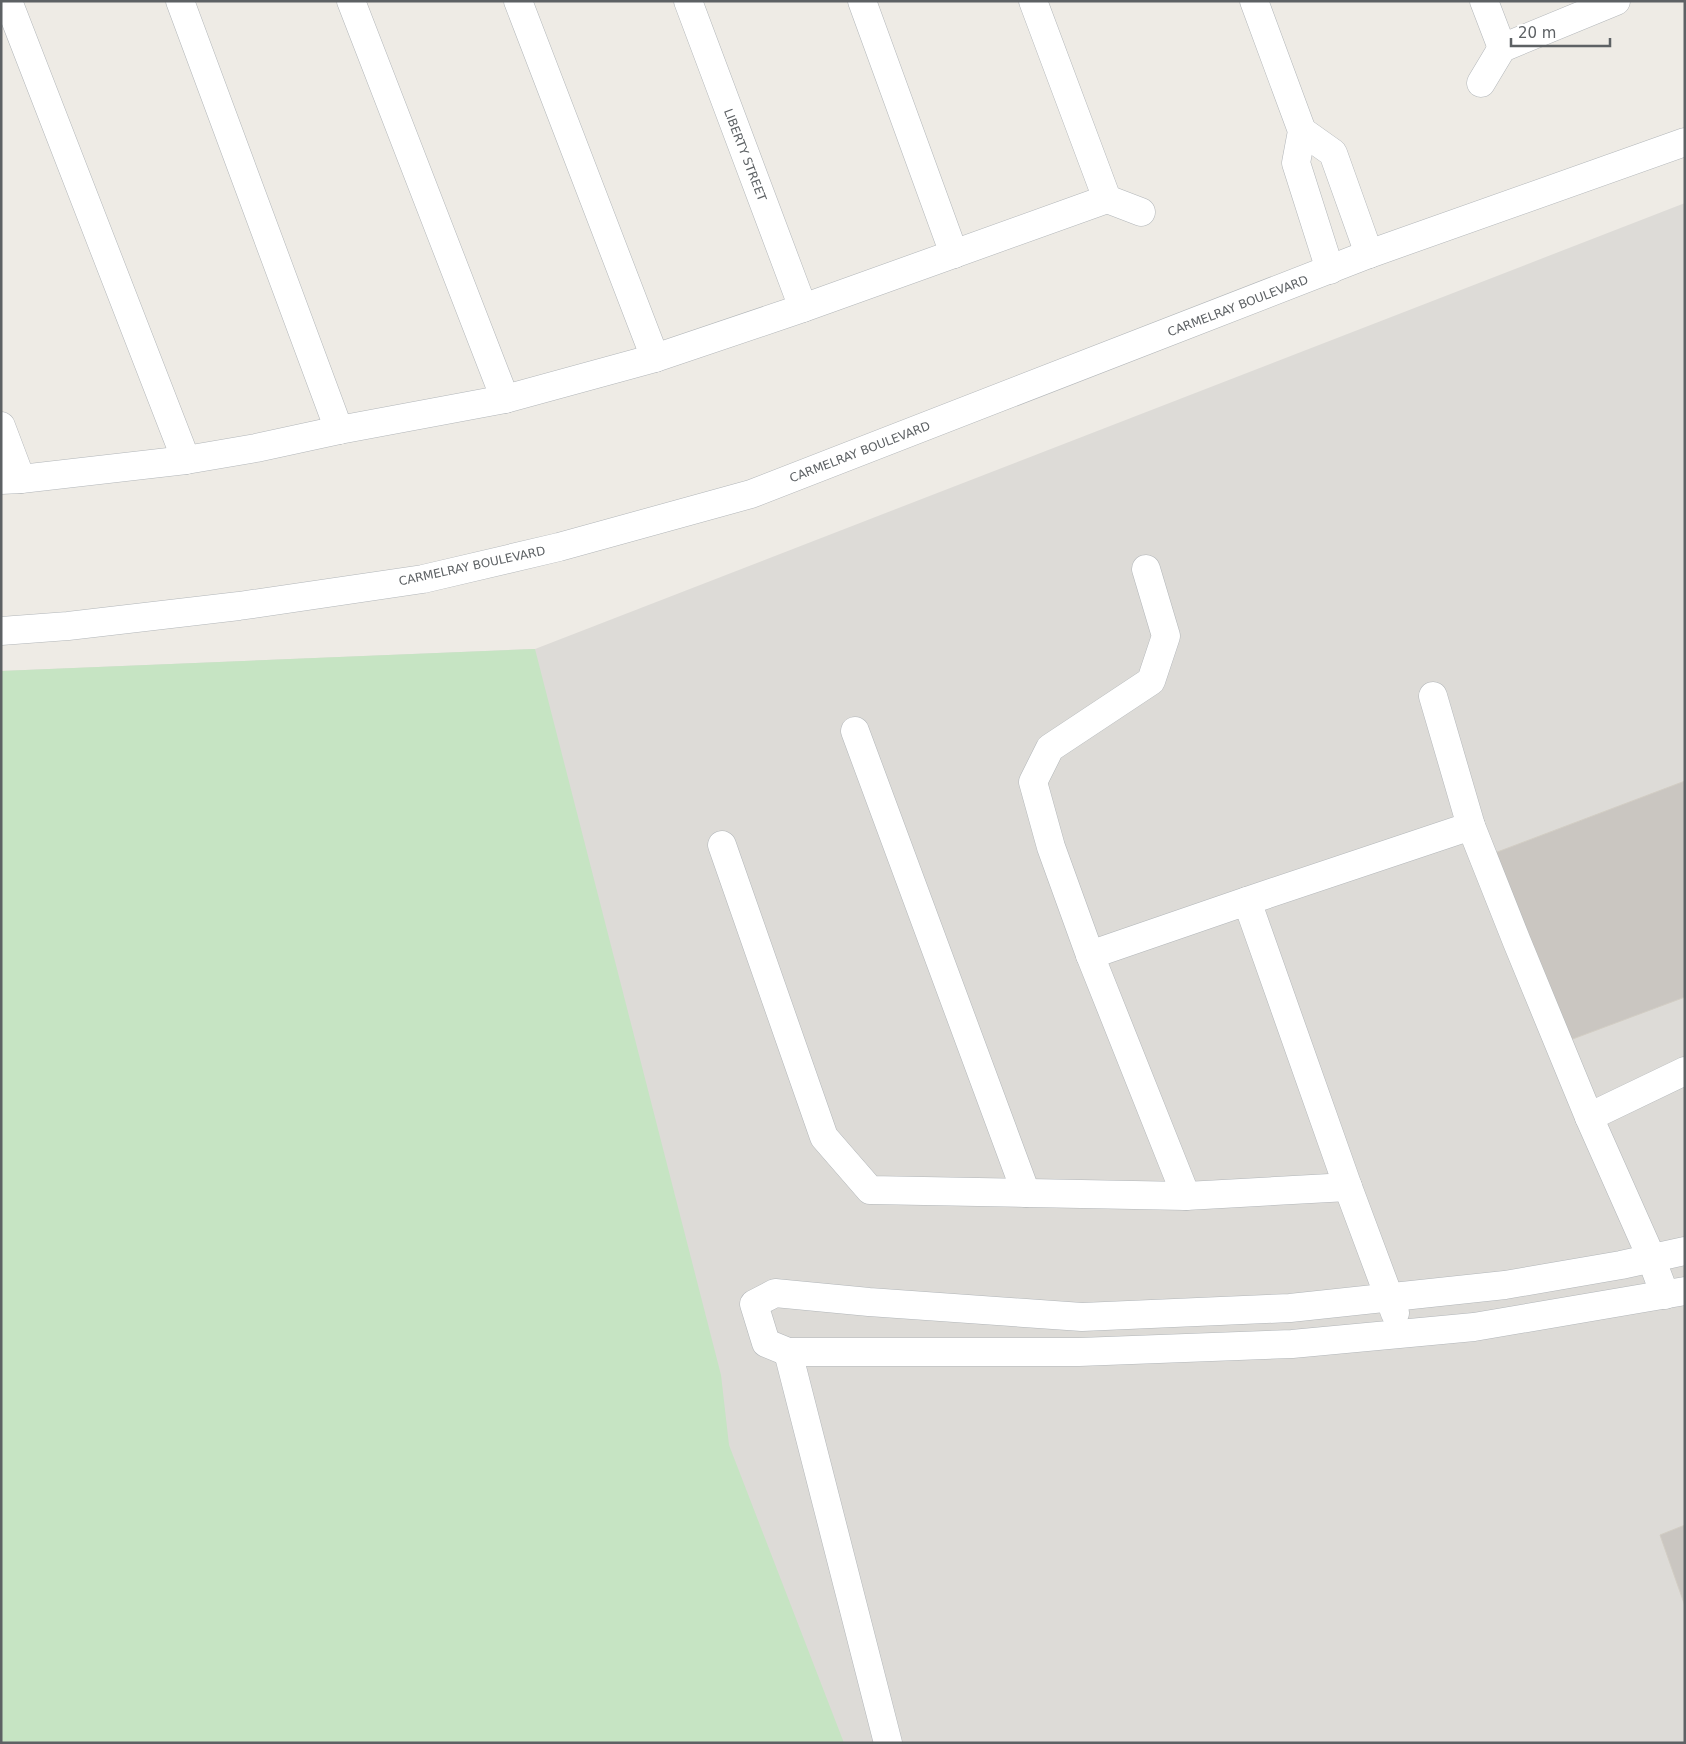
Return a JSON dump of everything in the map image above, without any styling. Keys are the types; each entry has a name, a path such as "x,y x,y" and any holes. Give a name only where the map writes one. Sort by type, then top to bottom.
{"street":[{"path":"8,1 186,460"},
{"path":"180,1 339,430"},
{"path":"351,1 505,399"},
{"path":"518,1 655,358"},
{"name":"LIBERTY STREET","path":"688,1 803,308"},
{"path":"862,1 954,254"},
{"path":"1033,1 1107,199"},
{"path":"1254,1 1302,131 1296,163 1330,270"},
{"path":"1484,1 1502,48"},
{"path":"1481,83 1502,48 1616,1"},
{"path":"1302,131 1333,153 1369,254"},
{"name":"CARMELRAY BOULEVARD","path":"1,631 68,626 239,606 423,579 559,547 751,494 1369,254 1685,142"},
{"path":"1,426 11,479 186,460 256,448 339,430 505,399 655,358 803,308 1107,199 1141,212"},
{"path":"1146,569 1166,636 1151,681 1050,748 1033,782 1051,847 1090,955 1186,1196"},
{"path":"1433,696 1471,826 1517,942 1589,1117 1650,1258 1675,1293 1474,1327 1292,1344 1079,1352 788,1352 766,1343 754,1304 776,1292 869,1302 1082,1317 1290,1308 1505,1284 1650,1258 1685,1251"},
{"path":"855,731 1026,1193"},
{"path":"1090,955 1471,826"},
{"path":"722,845 824,1137 870,1190 1186,1196 1348,1187"},
{"path":"1247,901 1402,1334"},
{"path":"1589,1117 1685,1072"},
{"path":"788,1352 888,1743"}],"shaded area":[{"path":"1685,203 1685,1743 1,1743 1,671 535,649"}],"green space":[{"path":"535,649 721,1375 729,1445 844,1743 1,1743 1,671"}],"building":[{"path":"1685,781 1685,997 1570,1040 1492,854"},
{"path":"1685,1525 1685,1606 1660,1535"}]}
